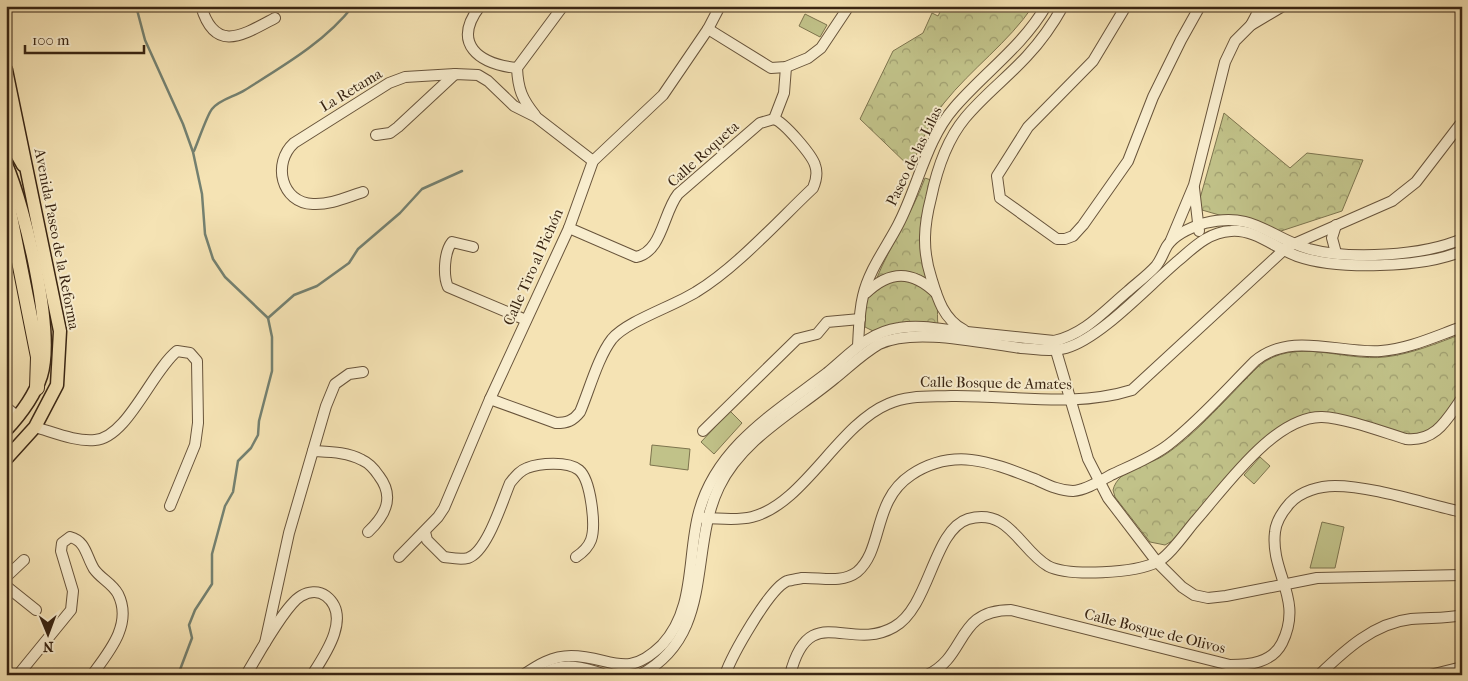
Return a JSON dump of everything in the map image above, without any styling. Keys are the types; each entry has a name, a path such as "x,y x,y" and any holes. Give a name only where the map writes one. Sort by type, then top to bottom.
{"highway":[{"path":"6,196 38,357 36,388"}],"main road":[{"name":"Avenida Paseo de la Reforma","path":"6,70 60,331 57,386 35,427 6,459"},
{"path":"6,120 13,152 29,176"},
{"name":"Avenida Paseo de la Reforma","path":"6,164 20,205 43,315 45,357 36,388 18,417 6,430"}],"street":[{"path":"201,6 205,20 212,30 224,36 251,33 275,18"},
{"path":"480,6 468,28 467,39 483,59 498,66 517,68"},
{"path":"536,117 522,100 518,89 517,68 563,6"},
{"name":"Calle Tiro al Pichón","path":"399,557 425,532 444,508 490,399 569,228 593,161 663,95 708,29 720,6"},
{"path":"708,29 771,68 786,67 808,58 821,48 849,6"},
{"name":"Paseo de las Lilas","path":"858,346 863,296 878,258 898,225 946,119 969,92 1016,46 1046,6"},
{"name":"Paseo de las Lilas","path":"967,332 950,319 940,304 926,257 924,236 931,194 943,155 964,118 1027,56 1046,34 1063,6"},
{"path":"1126,6 1093,61 1028,127 996,176 1000,198 1057,239 1066,239 1073,236 1083,226 1128,161 1153,97 1180,40 1200,6"},
{"path":"1251,25 1261,6"},
{"path":"633,664 639,675 671,650 686,625 697,593 709,518 722,480 748,449 773,425 834,380 865,354 884,342 899,338 967,332 1055,346 1087,327 1157,265 1170,242 1194,185 1225,62 1235,41 1251,25 1283,6"},
{"path":"490,399 556,422 565,423 574,419 580,412 606,349 613,338 624,329 696,292 719,276 813,188 817,174 814,163 783,123 774,119 784,93 786,67"},
{"path":"376,135 390,133 398,127 455,74"},
{"name":"La Retama","path":"363,192 326,203 312,204 300,202 291,195 283,184 281,170 288,149 389,83 406,77 455,74 478,75 488,81 514,106 536,117 593,161"},
{"name":"Calle Roqueta","path":"569,228 636,257 645,255 652,249 671,203 678,194 760,123 774,119"},
{"name":"Calle Bosque de Amates","path":"697,518 738,520 754,517 766,511 794,492 871,412 908,397 965,396 1071,400 1116,396 1132,390 1283,250 1294,243 1392,201 1416,182 1462,122"},
{"path":"1194,185 1198,243"},
{"path":"1184,209 1183,222 1185,232 1198,243"},
{"path":"1170,242 1198,225 1222,220 1246,222 1262,226 1294,243 1317,250 1336,252 1396,253 1429,249 1462,240"},
{"path":"1336,225 1332,238 1336,252"},
{"path":"523,675 540,663 561,657 584,657 611,664 633,664 645,659 663,643 677,620 687,591 697,518 714,475 740,442 767,417 858,346 880,333 897,328 924,326 942,334 1055,346 1075,345 1093,336 1198,243 1222,232 1238,231 1258,236 1283,250 1315,261 1365,265 1432,260 1462,251"},
{"path":"473,247 457,242 452,242 448,246 445,279 448,287 526,320"},
{"path":"863,296 882,280 900,276 920,280 936,294"},
{"name":"Paseo de las Lilas","path":"940,304 942,334"},
{"path":"703,431 797,339 817,334 827,322 860,319"},
{"path":"725,675 739,643 775,592 786,581 802,578 842,579 856,572 867,560 886,504 894,490 911,475 935,464 955,459 974,458 991,462 1060,490 1073,491 1099,482 1151,456 1169,444 1255,361 1271,351 1303,345 1357,351 1383,351 1408,346 1462,327"},
{"path":"1055,346 1088,459 1099,482 1108,498 1157,562 1182,587 1194,595 1208,598 1317,578 1462,575"},
{"path":"35,427 78,438 94,440 108,438 139,400 166,360 177,351 190,353 197,361 198,423 194,445 170,506"},
{"path":"265,643 289,533 335,384 349,374 363,372"},
{"path":"790,675 798,649 805,639 824,633 880,633 894,627 907,617 917,602 946,538 956,527 967,520 984,517 1000,521 1013,529 1042,561 1058,570 1095,573 1157,562 1259,448 1284,430 1308,419 1324,417 1406,439 1418,439 1439,430 1462,398"},
{"path":"6,407 18,417"},
{"path":"314,451 342,453 363,460 376,471 386,485 388,495 386,509 379,522 368,532"},
{"path":"425,532 427,540 444,557 467,558 477,553 484,543 510,483 517,475 526,468 569,465 585,477 592,520 590,542 576,557"},
{"name":"Calle Bosque de Olivos","path":"927,675 948,661 972,622 983,614 995,610 1011,610 1230,665 1249,665 1266,660 1280,647 1289,630 1290,609 1275,546 1275,531 1282,511 1295,497 1312,489 1335,486 1360,489 1462,512"},
{"path":"18,675 71,610 74,601 73,592 61,551 62,543 70,537 79,539 97,573 108,581 118,594 123,609 121,627 112,647 92,675"},
{"path":"6,577 24,560"},
{"path":"6,586 36,610"},
{"path":"246,675 288,607 299,597 309,592 322,593 331,600 336,612 336,628 330,646 312,675"},
{"path":"1319,675 1367,634 1391,623 1409,619 1462,615"},
{"path":"542,675 557,668 570,666 589,669 606,675 611,664"},
{"path":"1430,675 1462,666"}],"green space":[{"path":"943,6 1033,6 1012,32 955,90 939,110 925,134 911,168 860,119 893,51 923,33 932,13 938,16"},
{"path":"805,14 827,25 820,37 799,26"},
{"path":"1224,113 1290,168 1307,153 1363,160 1342,211 1278,232 1202,210 1199,202"},
{"path":"925,178 931,180 920,236 928,279 917,274 876,280 914,204"},
{"path":"900,280 911,282 931,294 937,304 938,325 873,331 865,327 866,299 889,282"},
{"path":"1462,334 1462,390 1436,427 1423,434 1407,435 1331,414 1265,438 1172,541 1165,545 1150,542 1115,497 1113,490 1121,477 1163,456 1188,437 1259,366 1273,357 1304,351 1369,358 1395,356"},
{"path":"730,411 742,423 714,454 701,442"},
{"path":"652,445 690,449 688,470 650,465"},
{"path":"1260,457 1270,466 1254,484 1244,475"},
{"path":"1322,522 1344,527 1335,568 1310,568"}],"waterway":[{"path":"136,6 145,40 183,124 193,152 202,194 205,234 213,259 225,277 268,318 272,337 272,371 259,421 258,435 251,448 238,461 233,492 225,506 212,554 212,584 195,610 189,625 192,638 178,675"},
{"path":"194,151 208,117 215,106 274,72 317,42 353,6"},
{"path":"268,318 294,295 317,286 349,263 358,249 400,213 422,189 462,171"}]}
